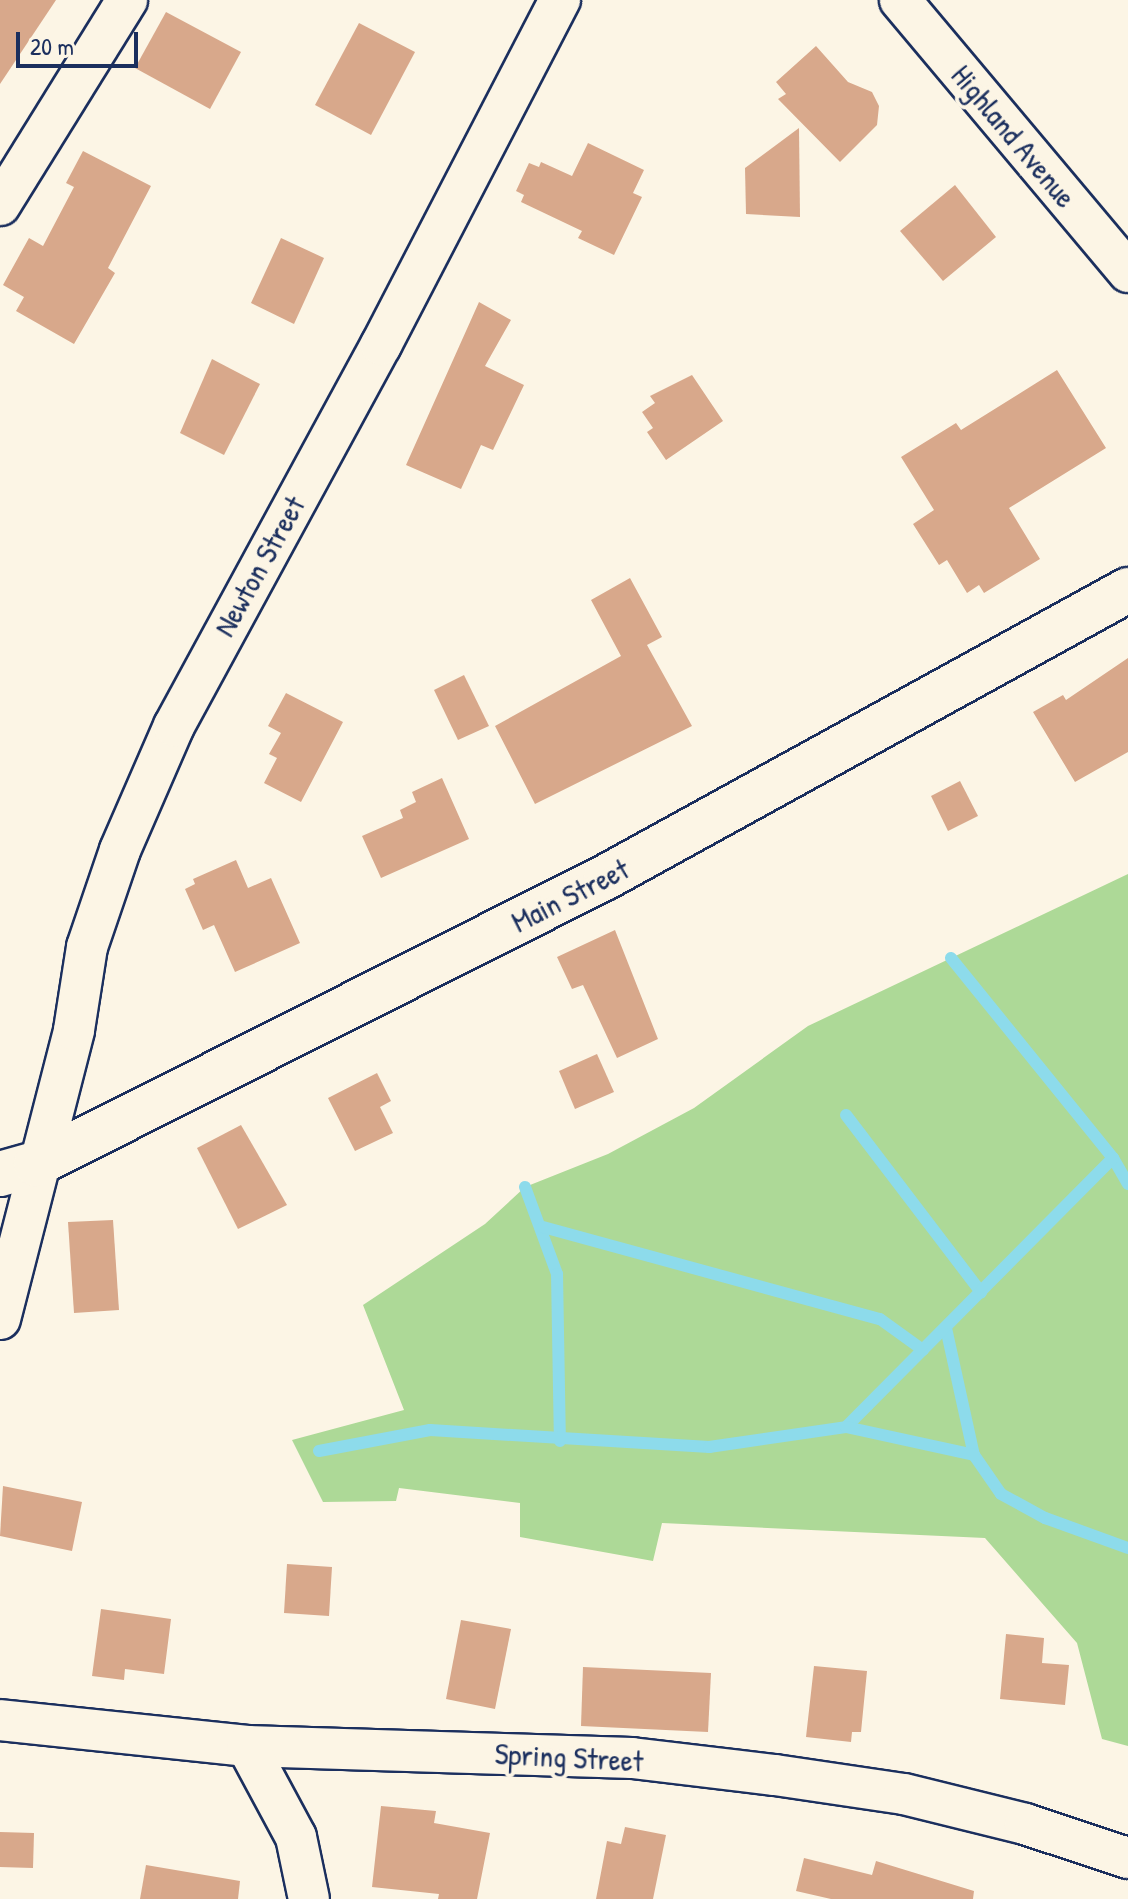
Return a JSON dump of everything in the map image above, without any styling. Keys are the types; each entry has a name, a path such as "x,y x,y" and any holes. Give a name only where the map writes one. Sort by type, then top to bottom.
{"main road":[{"name":"Main Street","path":"18,1169 606,877 1128,590"}],"street":[{"path":"0,205 127,0"},
{"name":"Newton Street","path":"0,1319 18,1169 74,1030 87,947 120,850 174,726 381,345 560,0"},
{"name":"Highland Avenue","path":"900,0 1128,272"},
{"name":"Spring Street","path":"0,1720 247,1746 632,1758 775,1775 904,1794 1025,1824 1128,1858"},
{"path":"247,1746 296,1837 309,1899"}],"green space":[{"path":"1128,874 1128,1746 1102,1739 1077,1643 985,1538 662,1523 653,1561 520,1537 520,1503 399,1488 396,1501 323,1502 292,1440 404,1410 363,1305 485,1224 525,1187 608,1154 694,1108 808,1026"}],"building":[{"path":"0,0 56,0 0,84"},
{"path":"166,12 241,52 210,109 135,68"},
{"path":"359,23 415,52 371,135 315,105"},
{"path":"816,46 848,82 872,92 879,106 877,125 840,162 778,99 786,94 776,82"},
{"path":"799,128 800,217 746,214 745,168"},
{"path":"588,143 644,170 633,193 642,197 614,255 578,238 582,231 521,202 524,195 516,191 529,163 539,167 541,162 572,176"},
{"path":"83,151 151,186 108,268 115,273 74,344 16,311 24,297 3,285 29,238 43,246 74,187 66,183"},
{"path":"955,185 996,237 943,281 900,231"},
{"path":"281,238 324,258 294,324 251,303"},
{"path":"479,302 511,320 485,366 524,385 493,450 481,445 461,489 406,465"},
{"path":"212,359 260,384 224,455 180,433"},
{"path":"1057,370 1106,448 1009,508 1040,559 984,593 979,585 967,593 947,560 939,565 913,524 934,510 901,457 956,423 961,430"},
{"path":"692,375 723,421 666,460 647,432 653,428 642,412 655,403 650,396"},
{"path":"630,578 662,637 647,645 692,726 535,804 495,726 621,656 591,600"},
{"path":"1128,658 1128,752 1075,782 1033,712 1063,695 1066,700"},
{"path":"464,675 489,726 458,740 434,690"},
{"path":"286,693 343,722 301,802 264,783 277,758 269,754 281,733 268,726"},
{"path":"442,778 469,839 381,878 362,836 403,818 400,810 416,802 412,792"},
{"path":"960,781 978,816 948,831 931,796"},
{"path":"236,860 248,888 271,878 300,943 235,972 214,925 203,930 185,889 195,884 193,879"},
{"path":"615,930 658,1039 617,1058 583,985 572,989 557,957"},
{"path":"597,1054 614,1092 575,1109 559,1071"},
{"path":"377,1073 391,1101 380,1107 393,1133 355,1151 328,1098"},
{"path":"241,1125 287,1205 238,1229 197,1148"},
{"path":"113,1220 119,1310 74,1313 68,1222"},
{"path":"3,1486 82,1502 72,1551 0,1536"},
{"path":"287,1564 332,1567 329,1616 284,1613"},
{"path":"101,1609 171,1619 164,1674 125,1669 124,1680 92,1676"},
{"path":"461,1620 511,1629 495,1709 446,1699"},
{"path":"1006,1634 1044,1638 1042,1663 1069,1665 1065,1705 1000,1699"},
{"path":"814,1666 867,1671 861,1732 852,1732 851,1742 806,1737"},
{"path":"583,1667 711,1673 708,1732 581,1726"},
{"path":"381,1806 436,1811 434,1823 490,1833 477,1899 438,1899 439,1894 372,1887"},
{"path":"625,1827 666,1835 653,1899 596,1899 607,1841 621,1844"},
{"path":"0,1832 34,1833 33,1868 0,1867"},
{"path":"804,1858 872,1875 876,1861 974,1891 973,1899 831,1899 796,1891"},
{"path":"146,1865 240,1881 238,1899 140,1899"}],"waterway":[{"path":"951,958 1113,1158 1128,1184"},
{"path":"846,1115 981,1292"},
{"path":"846,1427 1113,1158"},
{"path":"525,1187 557,1274 560,1441"},
{"path":"543,1227 880,1319 923,1350"},
{"path":"946,1328 974,1455 1001,1494 1045,1518 1128,1548"},
{"path":"319,1451 430,1430 709,1447 846,1427 974,1455"}]}
